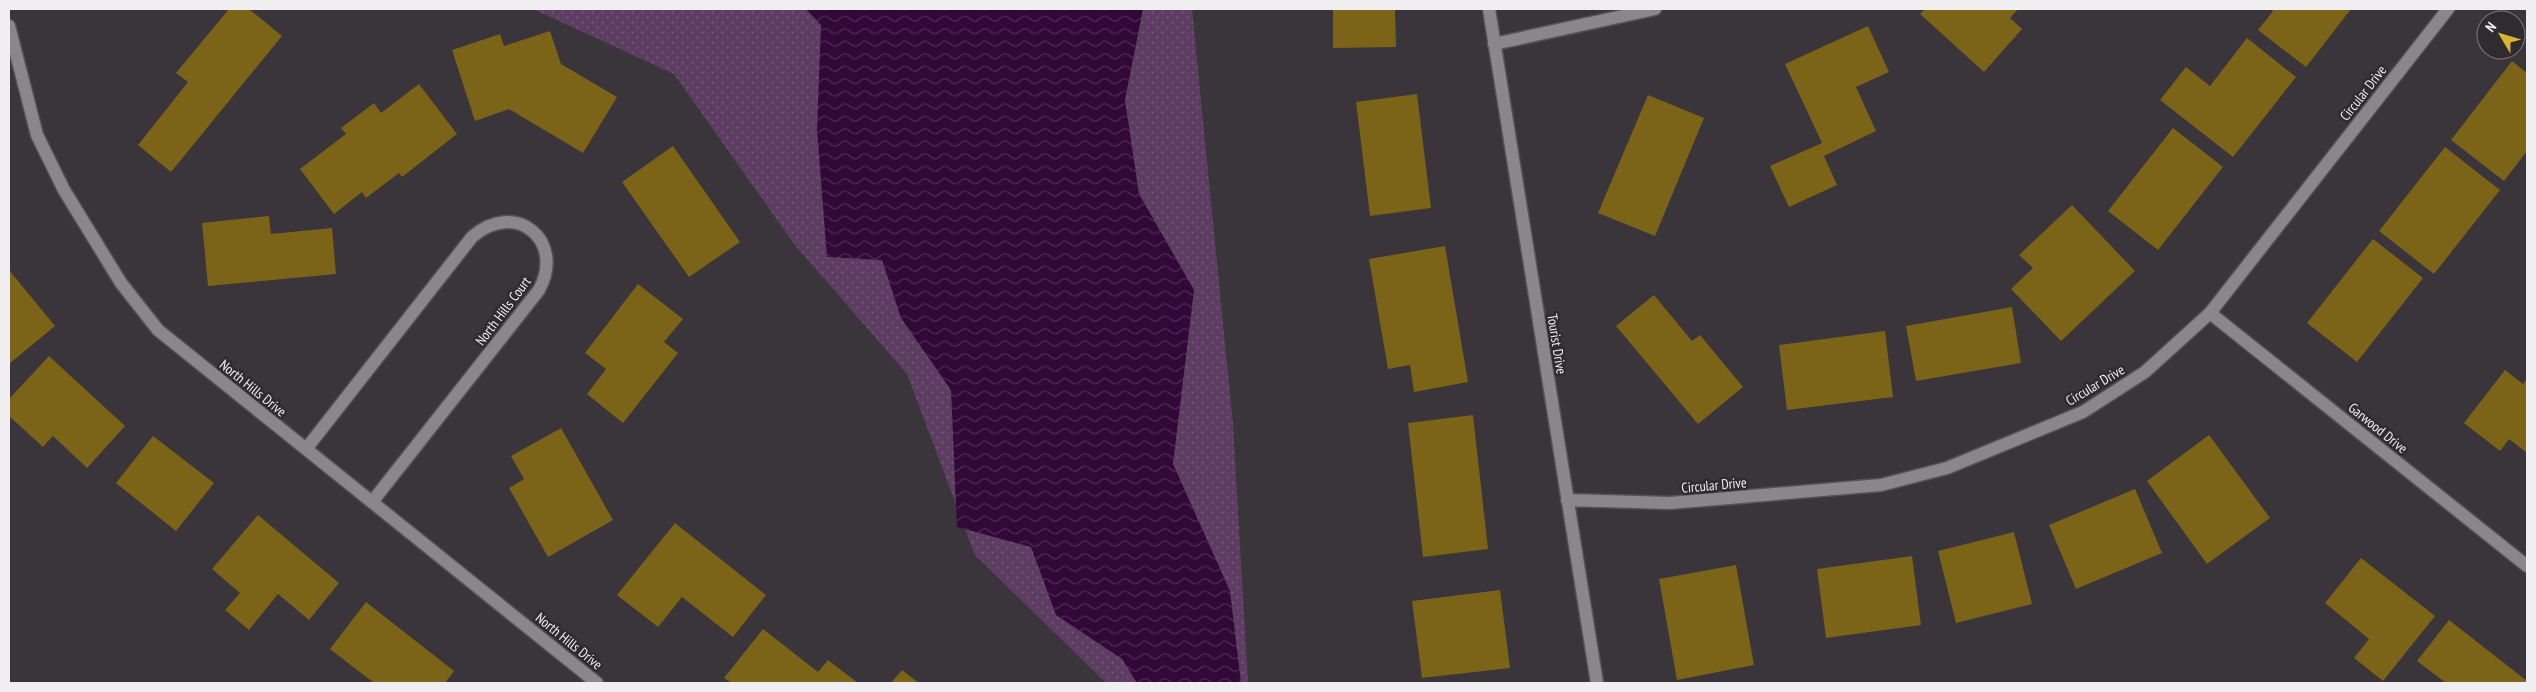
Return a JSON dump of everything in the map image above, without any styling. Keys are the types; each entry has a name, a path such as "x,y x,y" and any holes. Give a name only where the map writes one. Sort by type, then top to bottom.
{"street":[{"name":"Tourist Drive","path":"1489,9 1597,683"},
{"path":"1494,44 1655,9"},
{"name":"Circular Drive","path":"1567,500 1670,504 1881,485 1947,468 2083,412 2145,372 2210,313 2448,9"},
{"name":"North Hills Drive","path":"9,26 37,135 64,190 121,283 158,330 597,683"},
{"name":"North Hills Court","path":"306,449 472,237 482,228 500,222 519,223 531,229 540,239 546,251 548,265 546,278 539,290 372,502"},
{"name":"Garwood Drive","path":"2210,313 2527,566"}],"shaded area":[{"path":"533,9 1192,9 1233,425 1248,683 1106,683 975,555 907,374 794,244 674,74"}],"water":[{"path":"806,9 1143,9 1125,100 1139,194 1194,290 1173,464 1230,591 1241,683 1137,683 1122,659 1056,615 1031,547 957,527 951,390 901,318 882,260 827,257 817,130 821,25"}],"building":[{"path":"229,9 249,9 282,36 171,172 138,145 188,82 176,73"},
{"path":"1333,9 1395,9 1396,47 1333,48"},
{"path":"1925,9 2018,9 2010,18 2022,29 1984,72 1920,14"},
{"path":"2270,9 2351,9 2306,67 2258,30 2273,11"},
{"path":"1868,26 1889,72 1856,87 1876,131 1824,156 1837,185 1789,207 1770,166 1822,143 1785,64"},
{"path":"550,31 561,64 617,97 583,153 509,109 475,121 452,50 500,34 504,46"},
{"path":"2247,38 2296,77 2233,157 2160,100 2186,67 2210,86"},
{"path":"2512,61 2527,73 2527,151 2504,181 2451,140"},
{"path":"419,84 457,134 402,177 399,173 366,198 362,192 334,214 300,169 346,134 341,128 374,103 381,113"},
{"path":"1417,94 1431,208 1370,216 1356,102"},
{"path":"1648,95 1704,118 1655,236 1598,213"},
{"path":"2173,128 2223,167 2158,250 2108,211"},
{"path":"673,146 740,242 689,277 622,182"},
{"path":"2445,147 2500,190 2434,274 2379,231"},
{"path":"2072,205 2135,271 2061,341 2011,289 2033,268 2019,255"},
{"path":"269,216 271,234 332,228 336,274 208,286 202,223"},
{"path":"2373,239 2423,278 2357,362 2307,323"},
{"path":"1445,246 1468,382 1414,392 1410,365 1388,369 1369,259"},
{"path":"9,270 55,326 9,364"},
{"path":"638,284 683,319 664,342 678,353 623,423 587,394 606,369 585,353"},
{"path":"1654,295 1692,341 1700,335 1743,387 1698,424 1616,326"},
{"path":"2012,307 2021,363 1916,381 1906,326"},
{"path":"1885,331 1893,397 1787,410 1779,345"},
{"path":"49,356 125,426 87,468 53,436 43,447 9,416 9,399"},
{"path":"2505,370 2523,384 2527,379 2527,453 2509,439 2500,451 2464,423"},
{"path":"1473,415 1488,549 1423,557 1408,423"},
{"path":"561,428 613,520 548,557 509,488 524,479 511,456"},
{"path":"2209,435 2270,518 2207,564 2147,481"},
{"path":"153,436 214,483 176,531 116,483"},
{"path":"2135,489 2162,553 2076,589 2049,525"},
{"path":"258,515 339,583 309,620 278,594 249,630 225,610 240,593 212,569"},
{"path":"675,523 766,595 733,637 682,597 658,627 617,595"},
{"path":"2014,532 2032,604 1956,623 1938,551"},
{"path":"1912,556 1921,625 1826,638 1817,569"},
{"path":"2361,558 2435,616 2383,681 2354,658 2369,639 2325,603"},
{"path":"1736,565 1754,665 1677,680 1659,579"},
{"path":"1500,590 1510,668 1422,678 1412,601"},
{"path":"366,602 454,671 445,683 374,683 330,649"},
{"path":"2449,620 2527,681 2527,683 2446,683 2417,661"},
{"path":"763,629 818,672 828,660 858,683 732,683 724,678"},
{"path":"902,670 919,683 891,683"}]}
